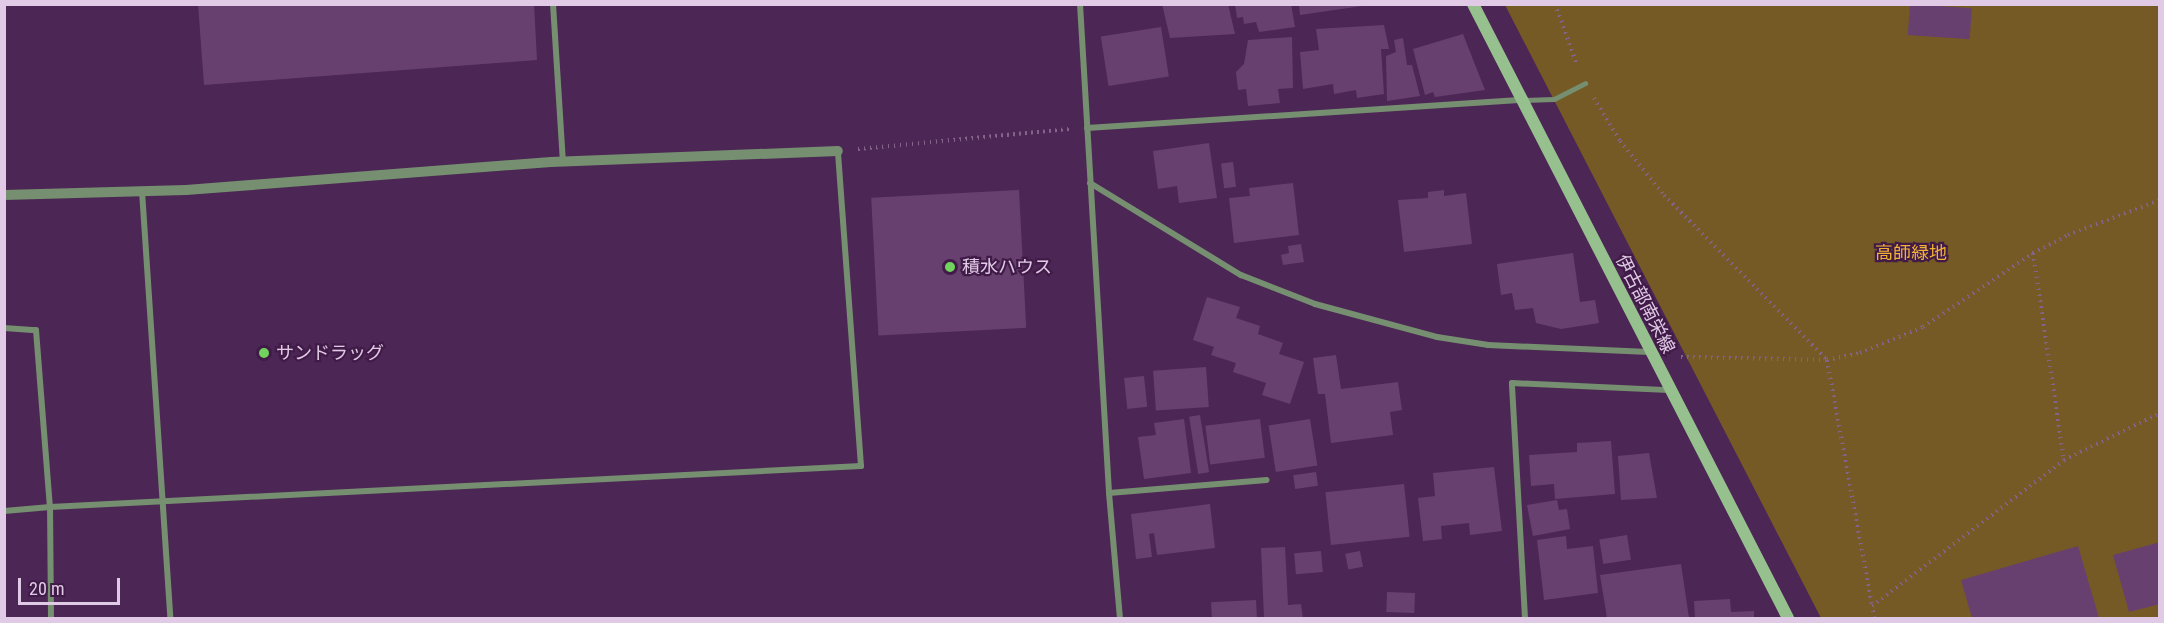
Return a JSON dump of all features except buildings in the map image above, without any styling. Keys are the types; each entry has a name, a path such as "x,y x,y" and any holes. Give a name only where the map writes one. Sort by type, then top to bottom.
{"main road":[{"name":"伊古部南栄線","path":"1473,4 1519,100 1788,618"}],"street":[{"path":"553,4 563,162"},
{"path":"1080,4 1109,493 1120,618"},
{"path":"1087,128 1554,99 1585,83"},
{"path":"4,195 142,190 563,162 838,151 861,466 162,499 4,511"},
{"path":"1090,183 1241,275 1315,304 1437,337 1488,345 1649,352"},
{"path":"142,190 170,618"},
{"path":"4,328 36,330 50,507 51,618"},
{"path":"1525,618 1512,383 1669,390"},
{"path":"1109,493 1266,480"}],"path":[{"path":"1555,4 1585,83 1620,141 1664,195 1827,360 1874,618"},
{"path":"838,151 1087,128"},
{"path":"1679,357 1827,360 1860,354 1923,327 2033,253 2068,235 2160,200"},
{"path":"2033,253 2064,460"},
{"path":"1872,606 2064,460 2160,413"}],"green space":[{"name":"高師緑地","path":"1505,5 2159,5 2159,618 1821,618"}],"place":[{"name":"積水ハウス","path":"950,267"},
{"name":"サンドラッグ","path":"264,353"}]}
